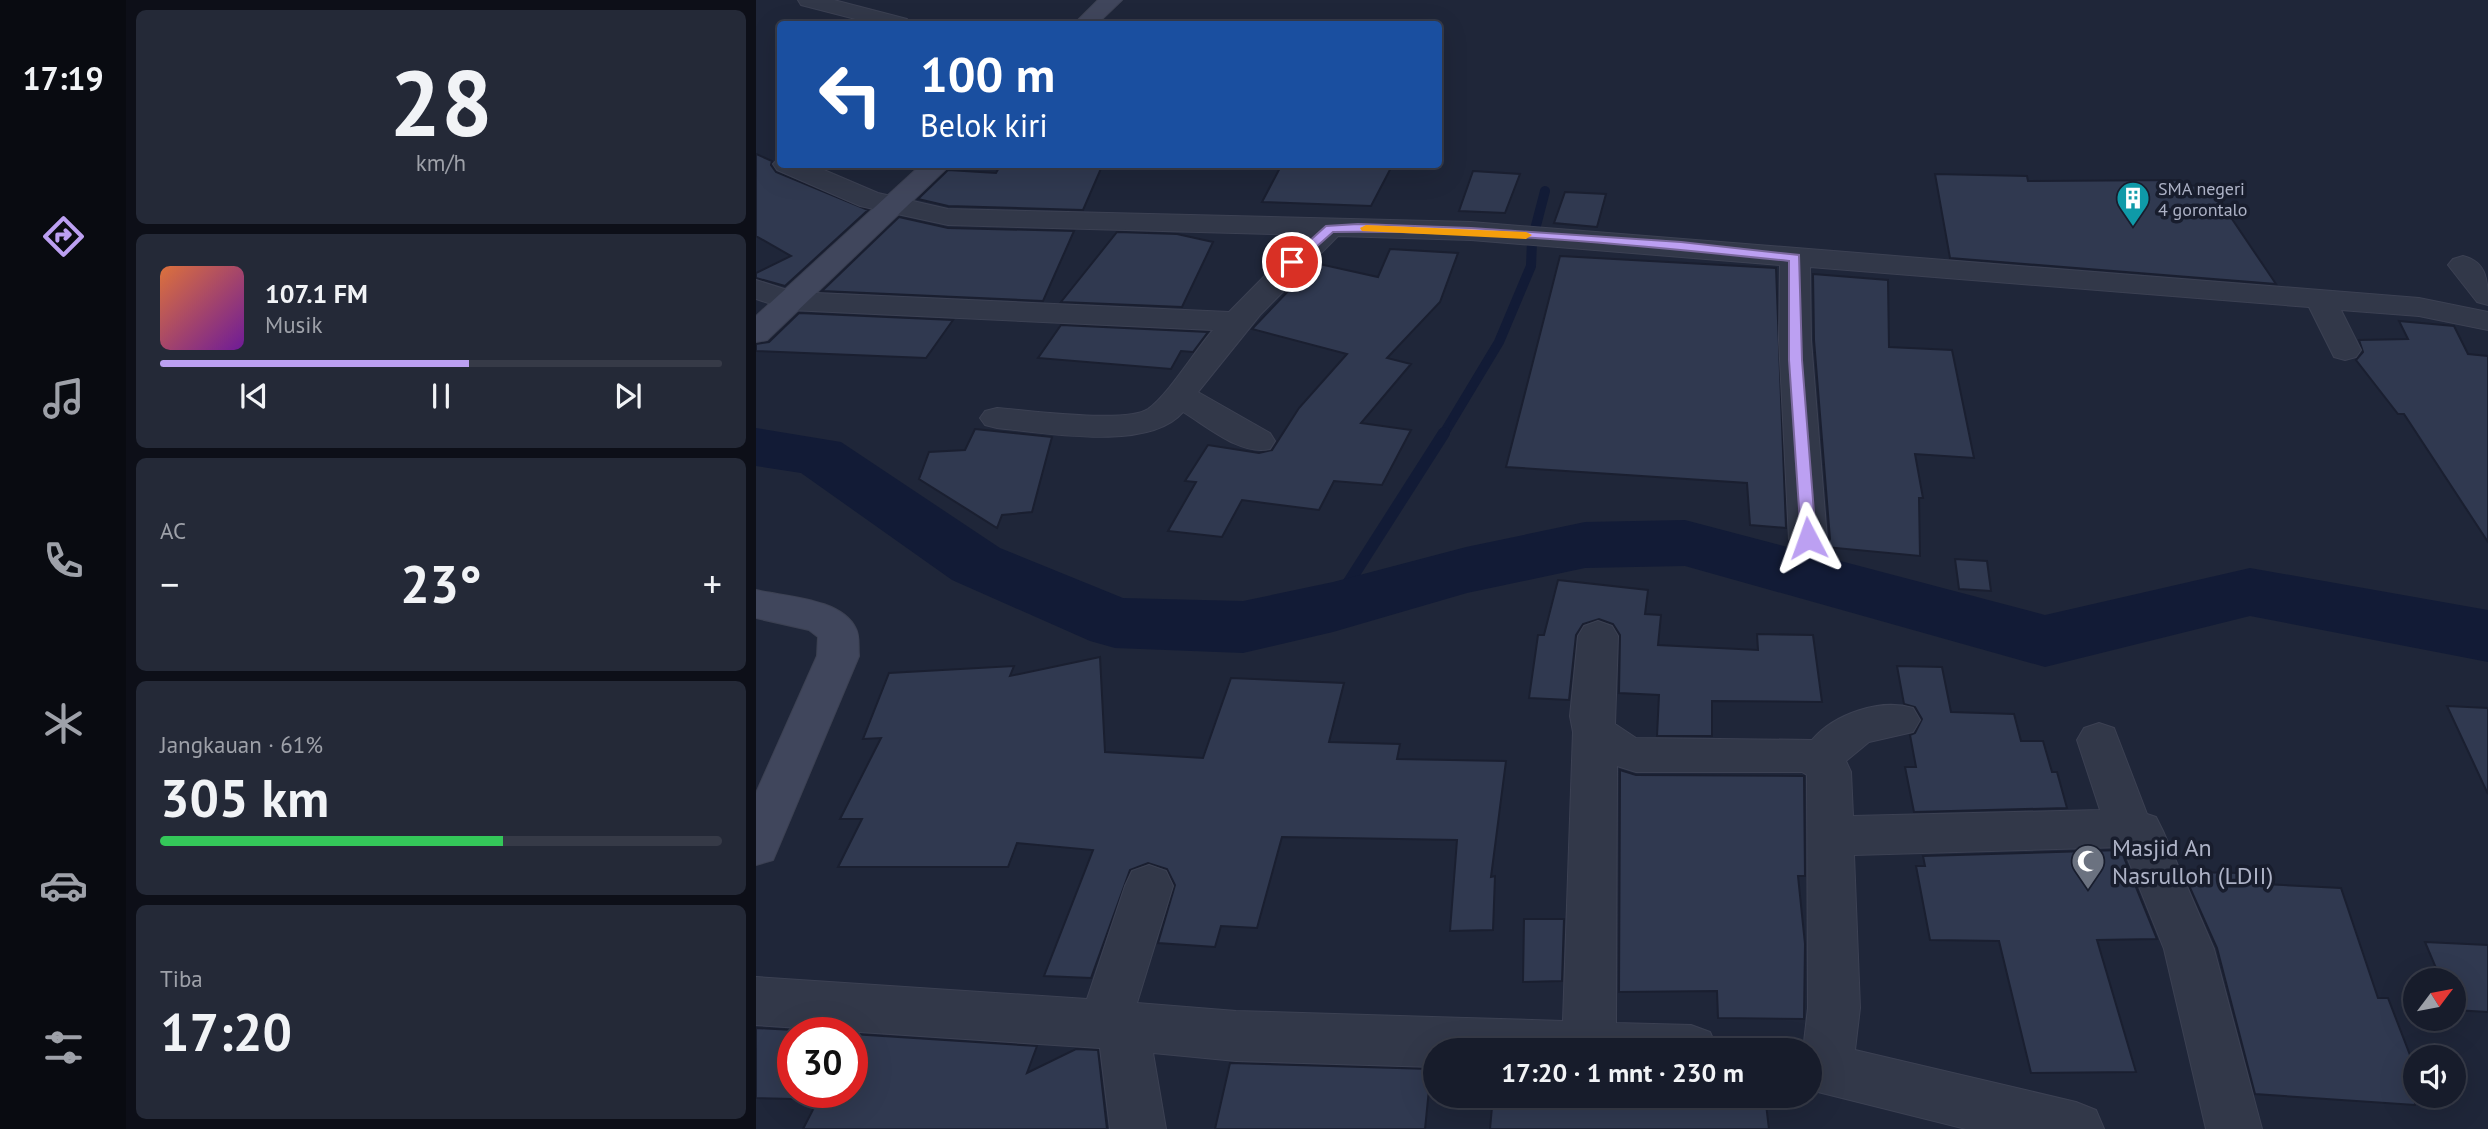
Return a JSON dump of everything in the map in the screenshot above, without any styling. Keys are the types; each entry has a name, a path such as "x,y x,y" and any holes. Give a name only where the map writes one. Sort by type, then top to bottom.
{"street":[{"path":"809,0 888,21"},
{"path":"1088,21 1111,0"},
{"path":"795,168 870,200 948,217 1536,236 2419,307 2488,321"},
{"path":"756,333 934,168"},
{"path":"996,418 1138,424 1160,416 1192,373 1237,321 1292,262 1330,228"},
{"path":"1795,258 1796,360 1808,538"},
{"path":"2463,265 2488,296"},
{"path":"756,289 790,302 1237,321"},
{"path":"2321,301 2345,350"},
{"path":"1178,395 1258,441"},
{"path":"756,604 822,619 838,632 838,656 756,846"},
{"path":"1589,1038 1595,732 1592,716 1598,636"},
{"path":"1821,761 1836,740 1854,728 1898,720"},
{"path":"1595,732 1612,747 1636,755 1804,755 1821,761 1829,772 1834,996 1822,1048"},
{"path":"2099,740 2129,828"},
{"path":"1830,836 2129,828 2143,834 2189,949 2234,1129"},
{"path":"1138,1129 1114,1025 1149,886"},
{"path":"756,1001 1236,1036 1423,1041"},
{"path":"1822,1067 2077,1129"}],"building":[{"path":"756,154 772,161 771,165 776,172 868,210 785,286 756,278 756,273 791,256 756,236"},
{"path":"999,168 1101,168 1083,210 948,206 918,199 948,170 996,173"},
{"path":"1280,168 1391,168 1371,206 1262,202"},
{"path":"1473,171 1520,174 1505,213 1459,211"},
{"path":"1935,174 2027,176 2028,181 2180,180 2184,186 2209,185 2276,284 1950,258"},
{"path":"1565,192 1606,194 1597,227 1554,223"},
{"path":"899,217 948,228 1074,231 1043,301 822,291"},
{"path":"1117,232 1177,234 1213,242 1182,307 1061,302"},
{"path":"1390,249 1458,253 1440,302 1387,358 1411,364 1361,423 1411,430 1382,485 1334,481 1319,510 1242,500 1222,537 1168,531 1196,482 1185,481 1208,445 1259,453 1272,450 1299,408 1347,354 1252,329 1315,263 1378,277"},
{"path":"1560,256 1776,268 1786,528 1750,525 1747,483 1506,467"},
{"path":"1813,274 1888,280 1889,347 1952,350 1974,458 1915,454 1923,498 1919,498 1920,556 1825,547 1830,539 1814,340"},
{"path":"799,313 953,320 926,358 756,351 756,344 769,342"},
{"path":"2399,321 2454,326 2468,354 2488,356 2488,542 2404,414 2398,414 2356,360 2363,352 2359,340 2408,339"},
{"path":"1061,325 1208,332 1193,352 1181,351 1171,369 1038,358"},
{"path":"975,429 1052,437 1032,512 1002,515 997,528 919,479 929,452 965,450"},
{"path":"1955,559 1987,561 1991,591 1959,589"},
{"path":"1558,580 1648,590 1645,614 1661,615 1658,645 1758,650 1757,634 1813,635 1822,702 1712,701 1712,736 1657,736 1659,695 1619,693 1620,635 1613,624 1599,619 1583,624 1576,635 1569,700 1529,698 1538,635 1544,635"},
{"path":"1100,657 1105,752 1203,758 1231,678 1344,683 1329,742 1400,744 1397,759 1506,761 1491,877 1495,876 1493,930 1450,931 1457,840 1282,837 1257,928 1221,926 1215,947 1158,943 1175,885 1167,869 1148,863 1130,870 1091,978 1044,976 1093,850 1017,843 1008,867 838,867 862,819 840,819 881,738 863,739 889,673 1014,666 1010,676"},
{"path":"1897,666 1942,667 1951,712 2014,714 2021,741 2043,741 2052,772 2057,772 2067,808 1914,812 1905,767 1916,767 1910,735 1915,733 1922,719 1915,707 1904,704"},
{"path":"2447,706 2488,708 2488,794"},
{"path":"1620,770 1636,775 1804,776 1805,876 1798,876 1805,944 1804,1019 1718,1018 1717,991 1619,992"},
{"path":"2121,850 2157,939 2097,940 2136,1072 2031,1073 1999,941 1930,940 1916,866 1925,866 1923,856"},
{"path":"2183,872 2241,873 2245,883 2341,888 2378,998 2388,998 2406,1045 2403,1045 2403,1104 2255,1094 2217,948"},
{"path":"1524,919 1564,919 1562,981 1523,982"},
{"path":"2425,942 2488,945 2488,1012 2466,1011 2466,968 2436,968"},
{"path":"756,1028 777,1029 777,1099 756,1098"},
{"path":"868,1035 1037,1046 1027,1073 1076,1049 1098,1050 1107,1129 803,1129 814,1108 868,1108"},
{"path":"1230,1063 1423,1069 1423,1108 1427,1108 1425,1129 1215,1129"},
{"path":"1492,1108 1766,1108 1769,1129 1490,1129"}],"waterway":[{"path":"1443,435 1499,342 1531,266 1532,241 1545,191"},
{"path":"1333,607 1444,433"},
{"path":"756,447 819,456 976,564 1115,623 1243,627 1333,607 1466,570 1585,545 1685,543 2045,641 2250,592 2488,636"}],"slow traffic":[{"path":"1366,228 1526,235"}],"place":[{"name":"SMA negeri 4 gorontalo","path":"2133,228"},
{"name":"Masjid An Nasrulloh (LDII)","path":"2088,891"}],"route":[{"path":"1292,262 1330,228 1471,231 1681,246 1795,258 1794,318 1808,538"}]}
